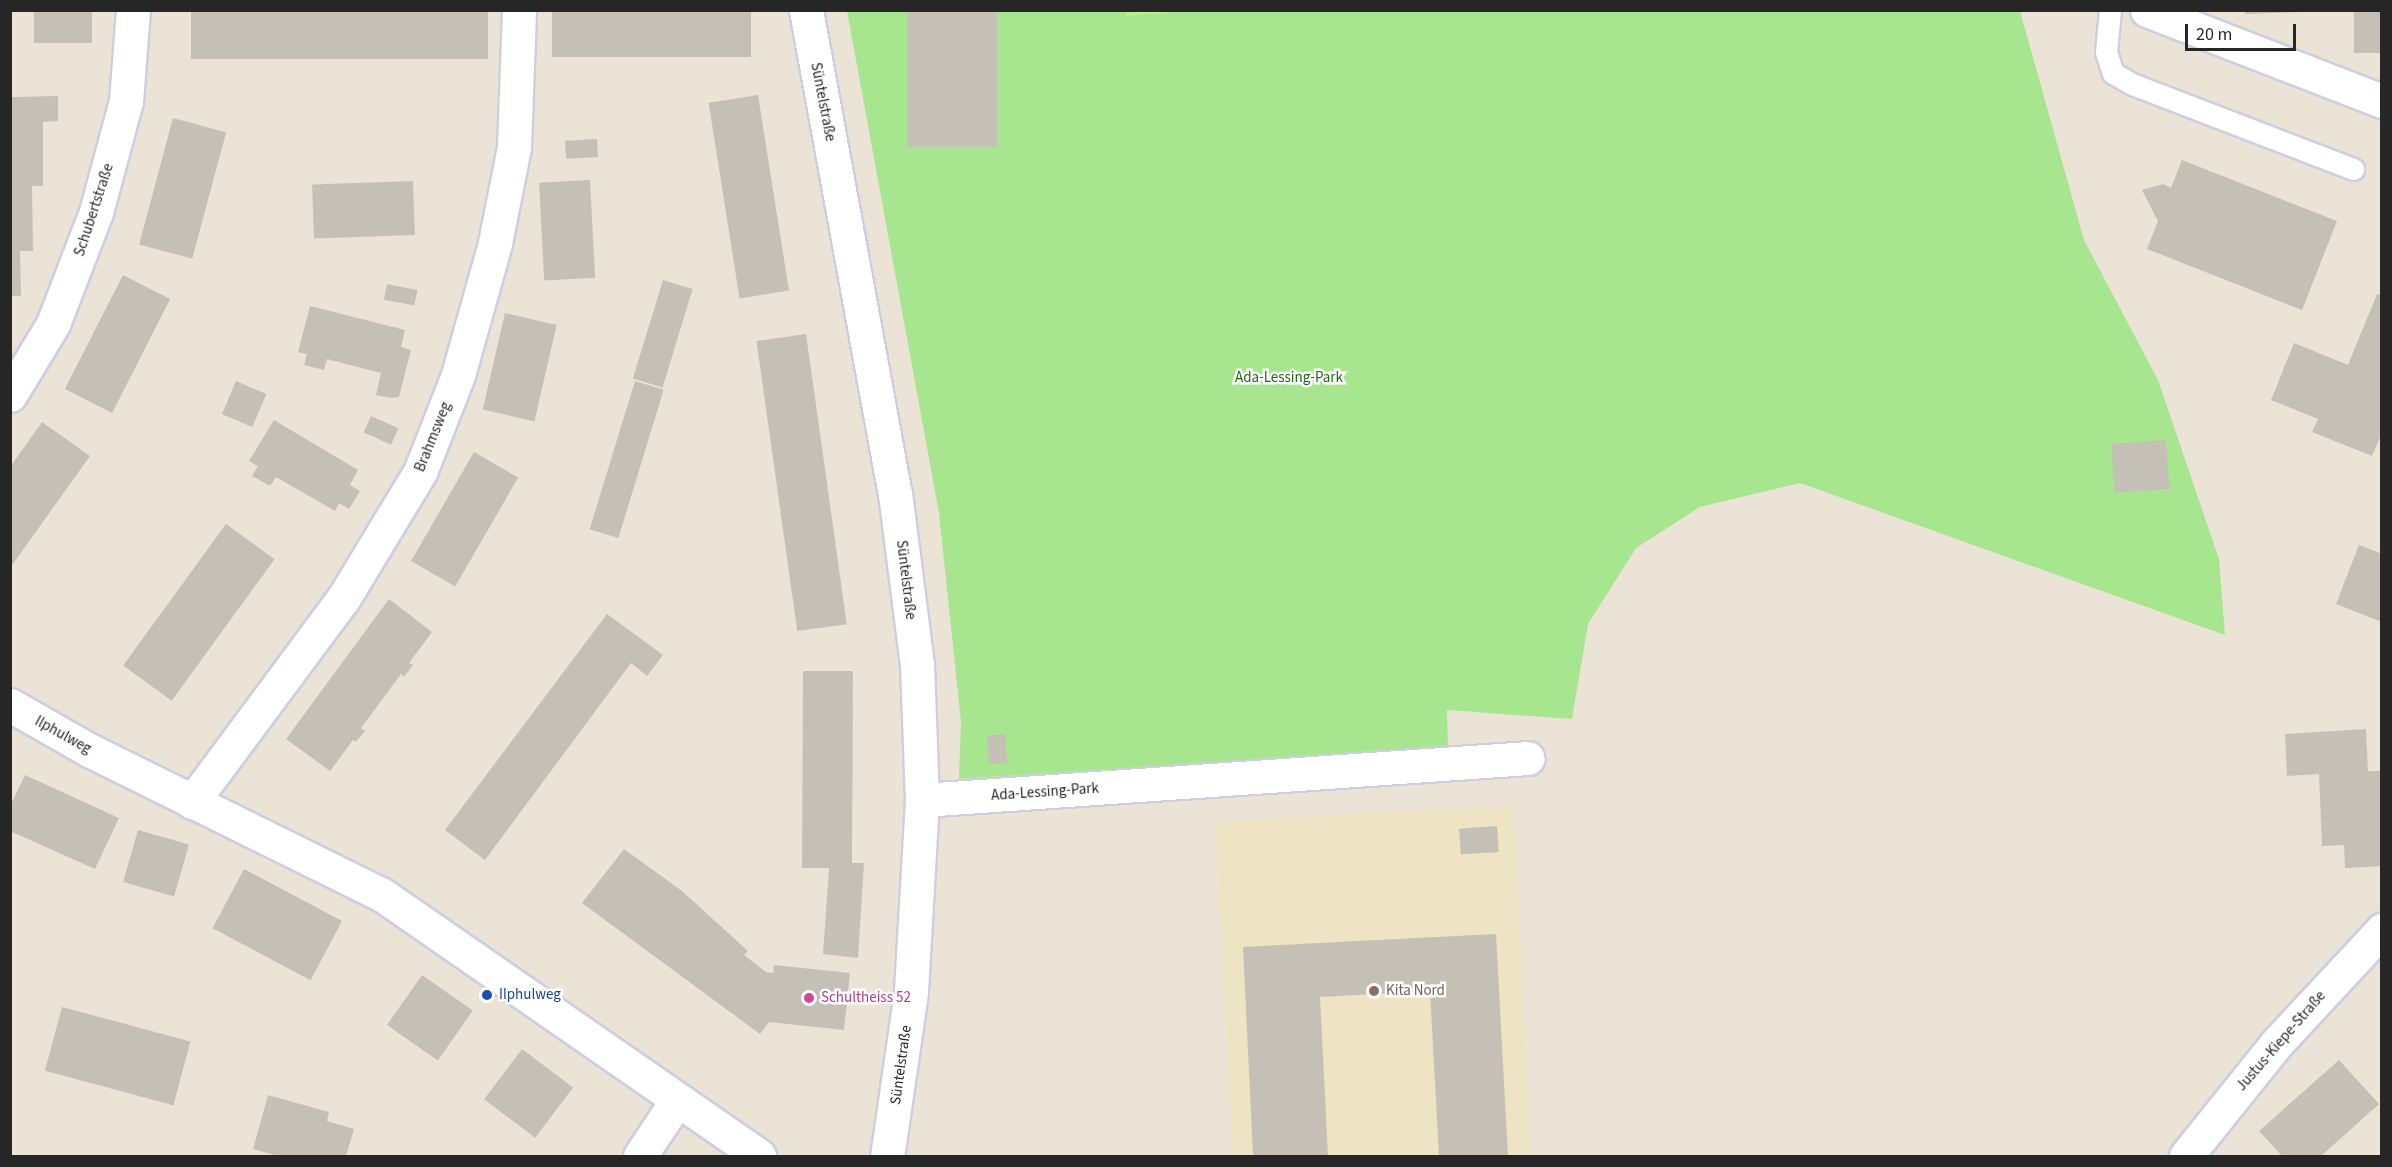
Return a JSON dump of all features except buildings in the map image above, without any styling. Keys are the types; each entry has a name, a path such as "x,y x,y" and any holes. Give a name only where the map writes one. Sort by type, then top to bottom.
{"street":[{"name":"Schubertstraße","path":"10,395 53,324 96,212 126,101 134,10"},
{"name":"Brahmsweg","path":"192,802 343,599 420,472 458,375 495,243 514,147 519,10"},
{"name":"Süntelstraße","path":"806,10 895,493 917,664 922,800 911,992 887,1156"},
{"path":"2147,10 2382,101"},
{"name":"Ilphulweg","path":"10,705 89,750 381,894 759,1156"},
{"name":"Ada-Lessing-Park","path":"922,800 1528,758"},
{"name":"Justus-Kiepe-Straße","path":"2186,1156 2276,1044 2382,930"},
{"path":"640,1156 677,1100"}],"lane":[{"path":"2110,10 2106,52 2113,73 2132,84 2353,170"}],"shaded area":[{"name":"Kita Nord","path":"1513,806 1531,1156 1233,1156 1215,822"}],"green space":[{"name":"Ada-Lessing-Park","path":"847,11 2020,11 2084,240 2158,380 2219,559 2225,635 1800,483 1700,507 1636,548 1588,624 1572,719 1447,710 1448,748 959,779 961,722 939,513"},
{"path":"1126,11 1183,11 1126,16"}],"place":[{"name":"Kita Nord","path":"1374,991"},
{"name":"Ilphulweg","path":"487,995"},
{"name":"Schultheiss 52","path":"809,998"}]}
